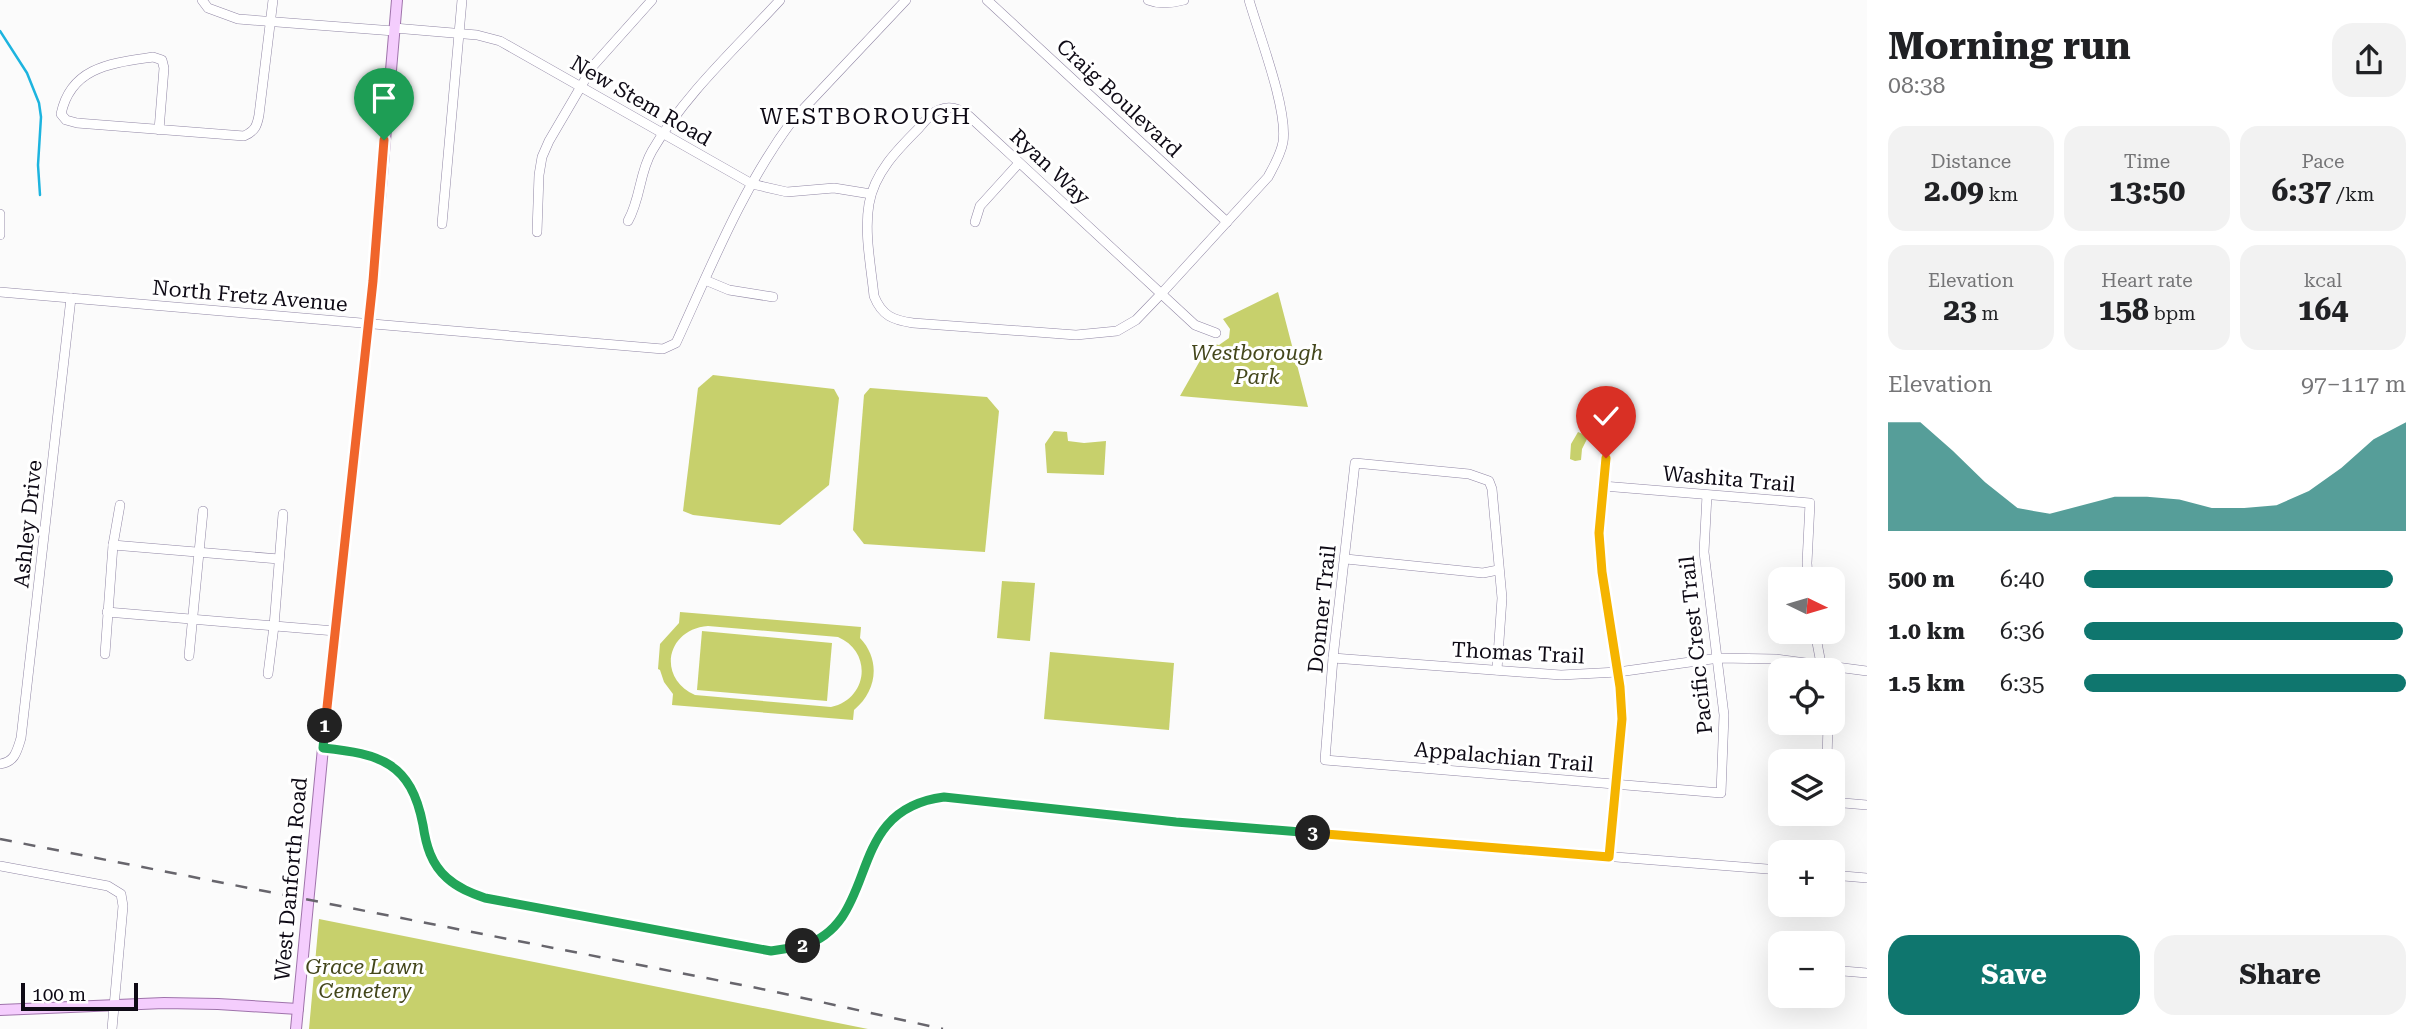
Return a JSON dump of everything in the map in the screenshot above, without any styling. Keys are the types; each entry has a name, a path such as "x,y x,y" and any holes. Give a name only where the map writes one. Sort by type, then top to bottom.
{"main road":[{"name":"West Danforth Road","path":"296,1029 368,325 397,0"},
{"path":"0,1010 218,1004 298,1009"}],"street":[{"name":"New Stem Road","path":"202,0 208,8 238,19 459,33 500,41 752,184 787,192 834,188 871,194"},
{"path":"159,130 164,68 162,60 153,57 91,70 81,77 61,114 66,120 77,123 159,130 244,136 253,132 259,115 273,0"},
{"path":"442,224 462,0"},
{"path":"537,232 542,158 580,87 610,46 652,0"},
{"path":"628,221 639,196 646,163 671,119 780,0"},
{"path":"773,297 729,290 705,280 731,221 792,121 906,0"},
{"name":"Craig Boulevard","path":"987,0 1227,222"},
{"path":"1148,0 1157,4 1170,4 1184,0"},
{"path":"871,194 868,216 874,296 883,312 892,319 913,323 1076,335 1117,331 1136,320 1268,177 1283,143 1280,107 1249,0"},
{"name":"Ryan Way","path":"871,194 887,164 926,121 940,109 955,108 963,111 1195,325 1216,333"},
{"path":"975,222 980,206 1019,163"},
{"path":"0,214 0,236"},
{"name":"North Fretz Avenue","path":"0,292 663,349 676,343 705,280"},
{"name":"Ashley Drive","path":"0,764 10,762 16,754 21,738 71,298"},
{"path":"1608,427 1600,542 1622,719 1609,857"},
{"name":"Donner Trail","path":"1325,760 1333,658 1355,463 1469,474 1489,481 1492,489 1498,570"},
{"name":"Washita Trail","path":"1603,486 1810,503 1807,567"},
{"name":"Pacific Crest Trail","path":"1707,495 1704,552 1719,657 1724,715 1721,793"},
{"path":"105,654 113,544 120,505"},
{"path":"189,656 203,511"},
{"path":"268,674 283,514"},
{"path":"113,544 279,559"},
{"path":"1346,559 1483,573 1498,570 1502,598 1497,670"},
{"path":"107,612 335,631"},
{"name":"Thomas Trail","path":"1333,658 1561,675 1618,672 1719,657 1768,659"},
{"name":"Thomas Trail","path":"1845,670 1867,671"},
{"path":"323,748 367,754 389,765 401,775 416,798 429,852 447,878 462,889 485,898 771,951 805,946 830,932 847,910 875,841 890,821 907,807 924,800 944,797 1176,822 1768,869"},
{"name":"Appalachian Trail","path":"1325,760 1721,793"},
{"path":"1845,803 1867,805"},
{"path":"0,866 108,886 121,894 123,906 112,1029"},
{"path":"1845,876 1867,878"},
{"path":"1845,971 1867,973"}],"green space":[{"name":"Westborough Park","path":"1278,292 1308,407 1180,396 1210,343 1219,345 1229,338 1230,329 1223,319"},
{"path":"713,375 834,389 839,398 829,485 780,525 693,515 683,511 698,388"},
{"path":"870,388 987,397 999,411 985,552 864,544 853,530 864,395"},
{"path":"1054,431 1067,432 1068,441 1106,441 1104,475 1047,473 1045,444"},
{"path":"1578,432 1587,439 1581,460 1575,461 1570,459 1571,444"},
{"path":"1002,581 1035,583 1030,641 997,638"},
{"path":"680,612 861,627 860,638 867,647 873,665 872,685 854,710 853,720 672,705 673,694 658,669 660,644 679,623","holes":["708,626 838,637 857,653 862,675 853,695 831,707 695,695 683,687 671,666 671,655 683,636 694,629"]},
{"path":"702,631 832,643 827,701 697,690"},
{"path":"1050,652 1174,663 1169,730 1044,719"},
{"name":"Grace Lawn Cemetery","path":"319,919 868,1029 309,1029"}],"waterway":[{"path":"0,31 27,73 39,103 40,195"}],"railway":[{"path":"0,839 767,990 943,1029"}],"district":[{"name":"WESTBOROUGH","path":"866,116"}],"route":[{"path":"384,140 374,241 373,281 323,748 358,751 389,765 401,775 416,798 429,852 437,867 462,889 485,898 771,951 789,950 818,941 840,921 875,841 890,821 907,807 924,800 944,797 1176,822 1609,857 1622,701 1602,572 1599,533 1606,458"}]}
